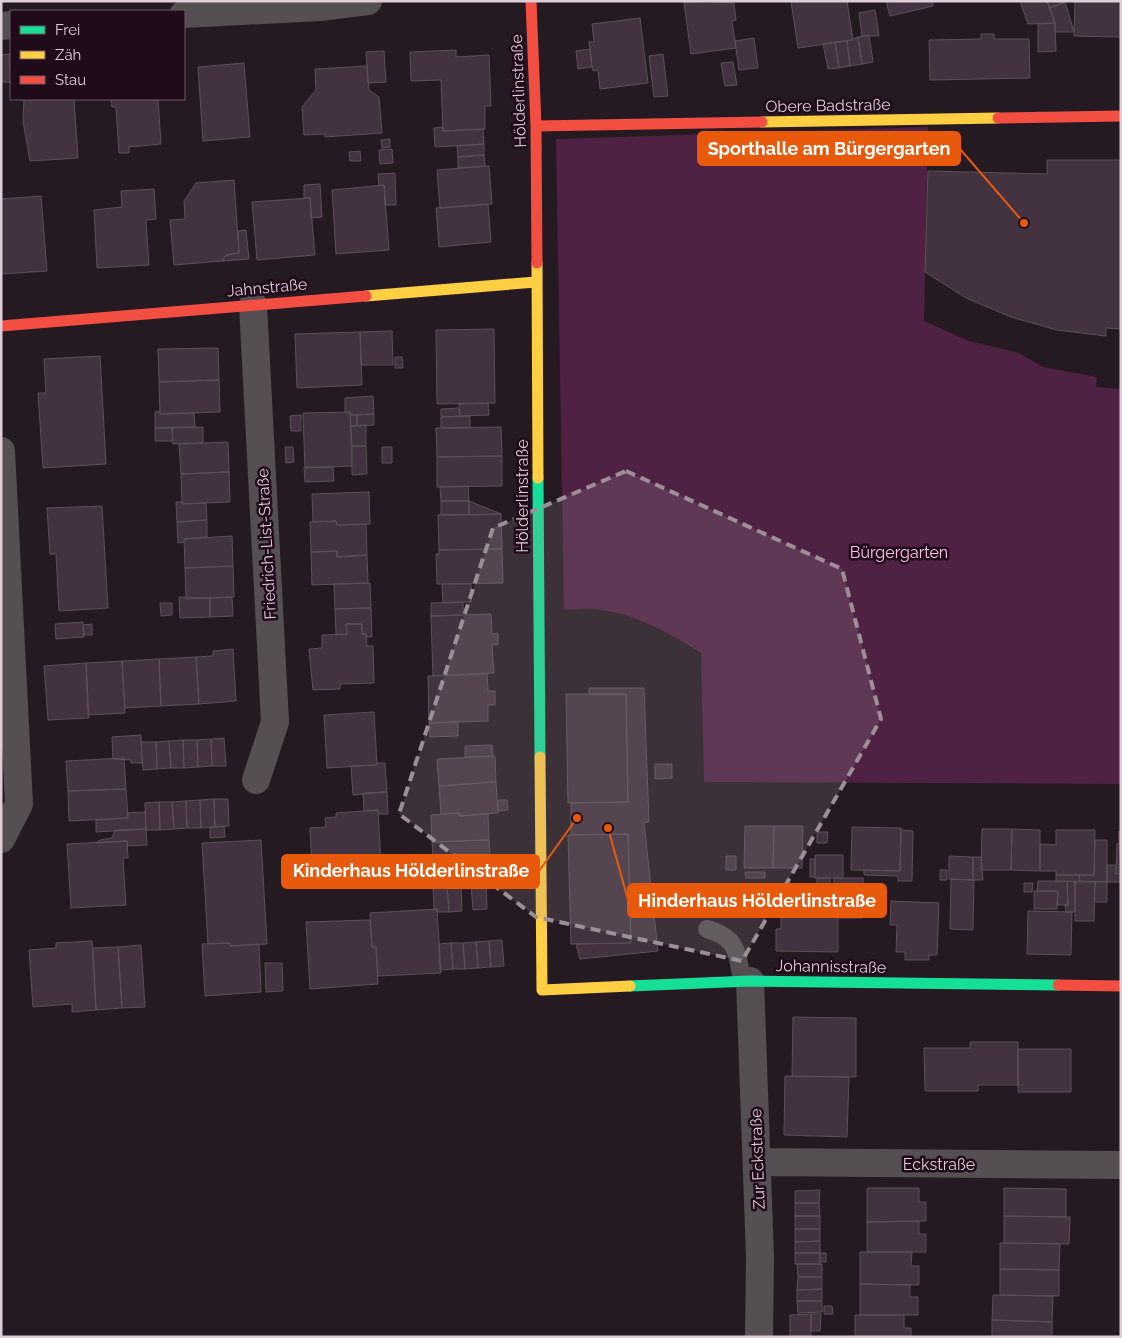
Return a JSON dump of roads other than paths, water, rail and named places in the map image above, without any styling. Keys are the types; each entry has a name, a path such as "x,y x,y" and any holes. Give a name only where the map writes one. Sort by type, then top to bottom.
{"street":[{"path":"185,14 320,7 368,1"},
{"name":"Hölderlinstraße","path":"531,1 536,126 542,990"},
{"name":"Obere Badstraße","path":"536,126 1121,116"},
{"name":"Jahnstraße","path":"1,326 536,282"},
{"name":"Friedrich-List-Straße","path":"253,305 275,722 256,780"},
{"path":"1,451 19,804 1,839"},
{"name":"Johannisstraße","path":"542,990 746,981 1121,986"},
{"name":"Zur Eckstraße","path":"746,981 757,1162 760,1257 759,1337"},
{"name":"Eckstraße","path":"757,1162 1121,1165"}],"lane":[{"path":"707,929 720,933 732,942 746,981"}],"place":[{"name":"Sporthalle am Bürgergarten","path":"1024,223"},
{"name":"Kinderhaus Hölderlinstraße","path":"577,818"},
{"name":"Hinderhaus Hölderlinstraße","path":"608,828"}],"park label":[{"name":"Bürgergarten","path":"899,552"}]}
